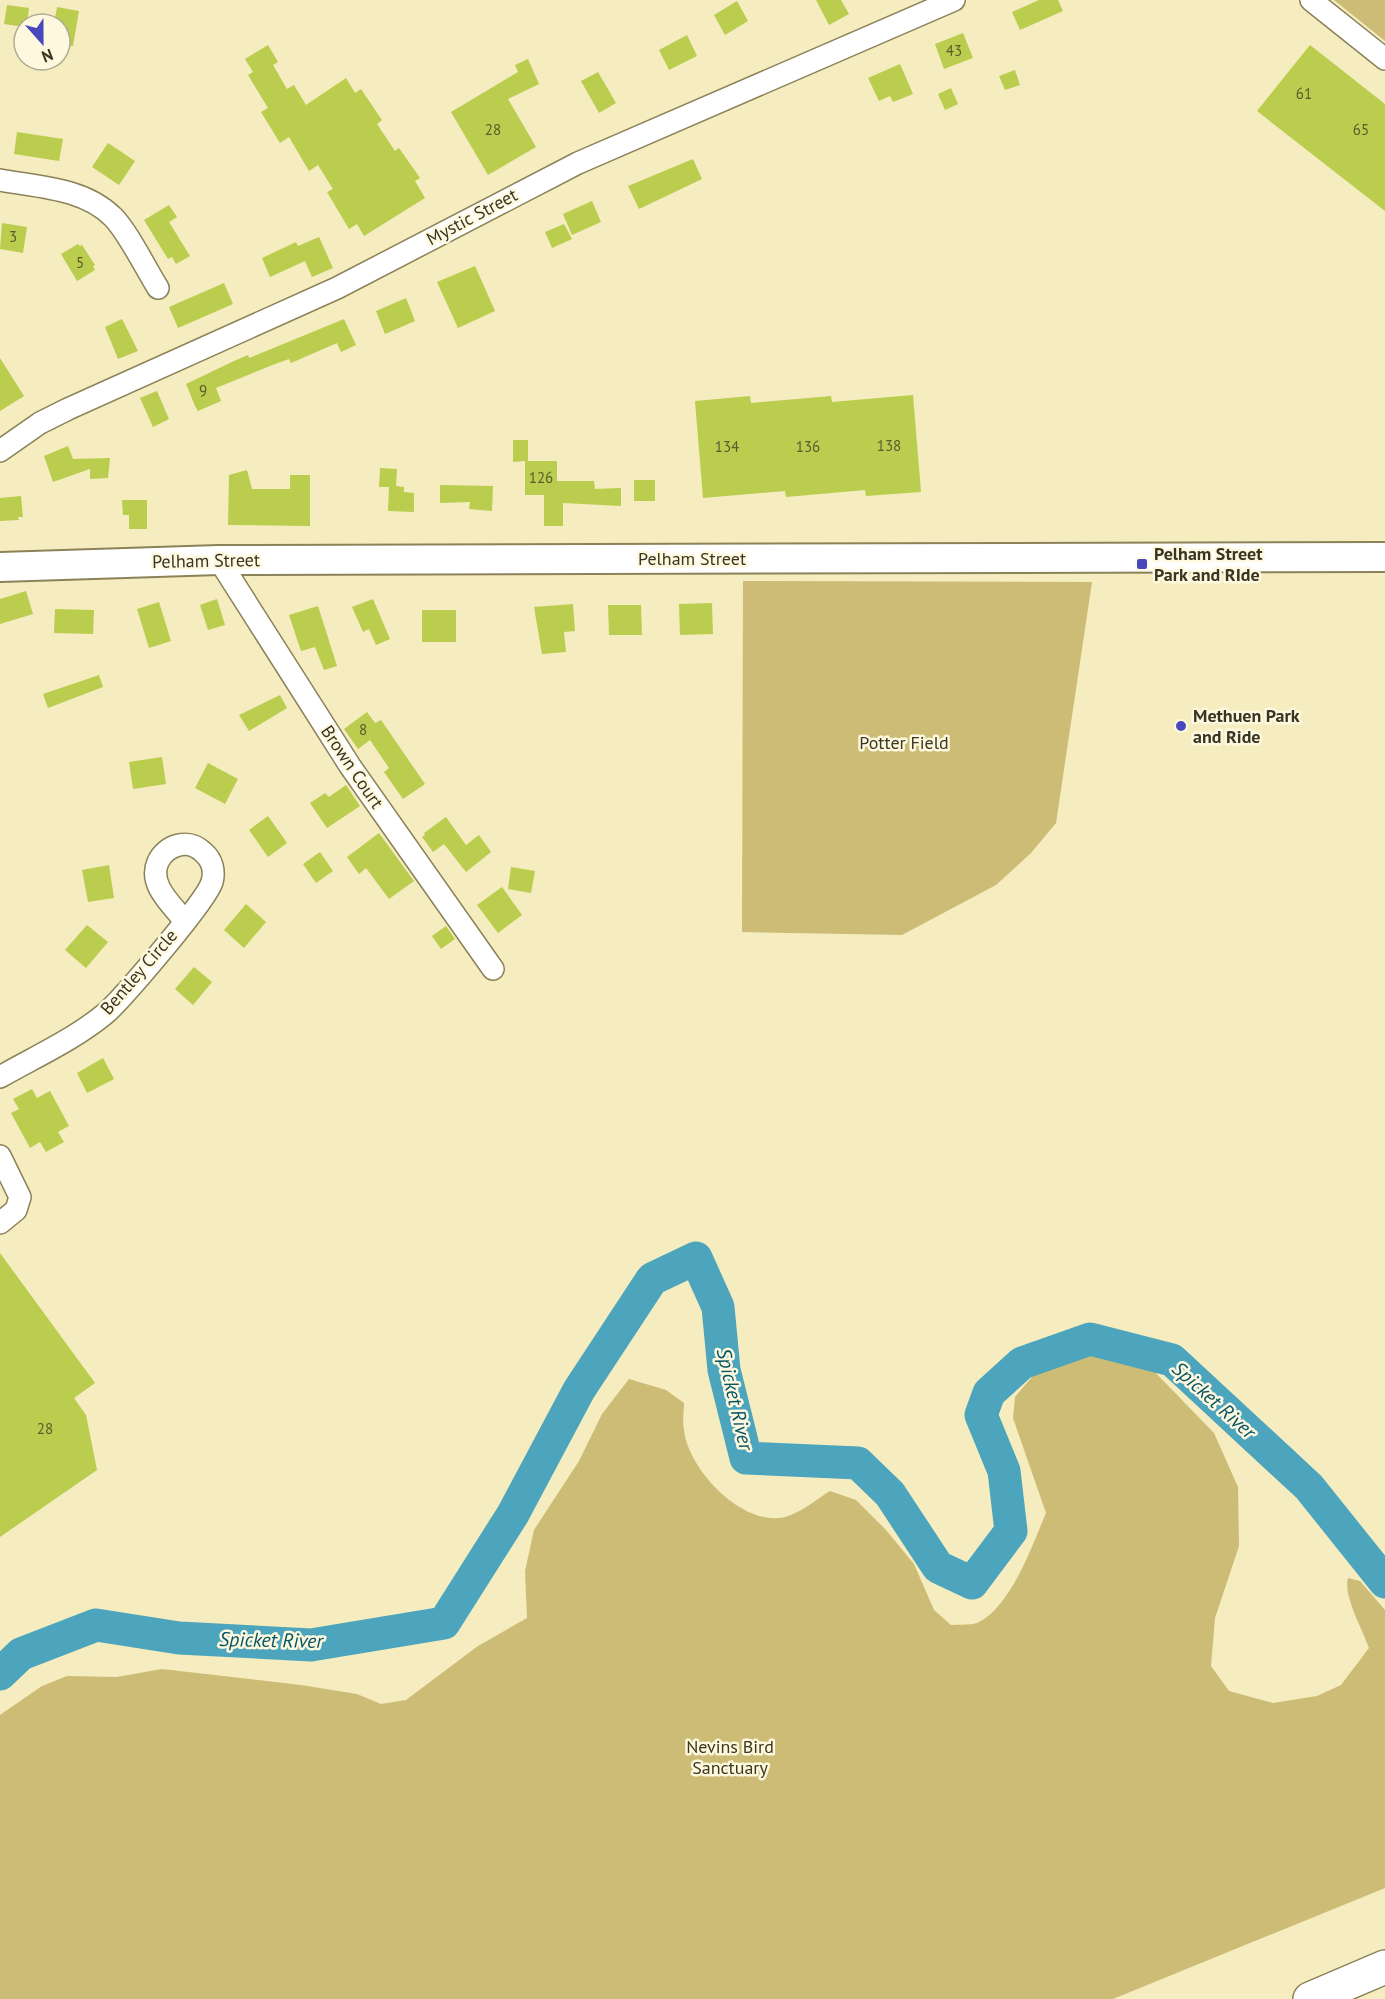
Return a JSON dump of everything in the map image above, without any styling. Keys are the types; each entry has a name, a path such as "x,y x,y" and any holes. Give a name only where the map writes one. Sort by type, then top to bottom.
{"highway":[{"path":"1310,1999 1385,1967"}],"main road":[{"name":"Pelham Street","path":"0,567 219,560 1385,557"}],"street":[{"name":"Mystic Street","path":"0,451 40,423 68,409 327,293 578,163 954,0"},
{"path":"1311,0 1385,59"},
{"path":"0,180 62,191 88,199 114,218 158,288"},
{"name":"Brown Court","path":"219,560 350,766 493,969"},
{"name":"Bentley Circle","path":"0,1077 77,1033 106,1013 184,920"},
{"path":"0,1156 20,1197 16,1210 0,1223"}],"green space":[{"path":"1334,0 1385,0 1385,41"},
{"name":"Potter Field","path":"743,581 1092,582 1056,823 1031,853 996,885 902,935 742,932"},
{"name":"Nevins Bird Sanctuary","path":"1112,1353 1147,1364 1214,1433 1238,1487 1239,1546 1215,1618 1211,1666 1229,1691 1273,1703 1317,1696 1341,1685 1369,1648 1348,1594 1348,1578 1360,1581 1385,1610 1385,1888 1113,1999 0,1999 0,1715 42,1686 67,1676 117,1677 162,1669 301,1685 357,1694 381,1704 406,1700 478,1646 527,1618 525,1571 534,1530 579,1461 602,1414 629,1379 666,1390 684,1403 684,1430 696,1463 722,1494 739,1507 756,1515 774,1518 796,1513 830,1491 856,1500 886,1530 914,1564 934,1610 951,1625 976,1623 990,1614 1011,1589 1046,1513 1013,1418 1015,1397 1037,1371 1075,1355"}],"building":[{"path":"816,0 841,0 849,14 829,25"},
{"path":"1039,0 1058,0 1063,11 1020,30 1012,12"},
{"path":"737,1 748,21 725,35 714,15"},
{"path":"7,5 29,8 28,12 12,12 12,25 4,24"},
{"path":"57,7 79,11 73,46 72,12 56,12"},
{"path":"963,33 973,58 944,69 935,44"},
{"path":"687,35 697,56 669,70 659,50"},
{"path":"268,45 278,62 273,65 287,89 294,85 306,105 346,78 355,93 361,89 382,120 377,124 395,151 399,148 420,178 415,181 425,198 364,236 357,224 349,229 327,192 333,189 318,165 309,171 289,137 280,143 261,112 268,108 248,75 253,72 245,59"},
{"path":"1310,45 1385,104 1385,211 1257,111"},
{"path":"528,59 539,84 508,99 536,147 488,175 451,112 518,72 515,65"},
{"path":"900,64 913,94 893,102 890,96 879,101 868,78"},
{"path":"1015,70 1020,85 1005,90 999,76"},
{"path":"598,72 616,103 599,113 581,81"},
{"path":"951,88 958,104 945,110 938,94"},
{"path":"17,132 63,139 59,161 14,154"},
{"path":"108,143 135,161 119,185 92,167"},
{"path":"693,159 702,179 639,209 628,186"},
{"path":"592,201 601,222 572,235 563,214"},
{"path":"169,205 177,217 169,222 190,256 176,264 172,257 168,259 144,220"},
{"path":"2,223 27,227 23,253 0,249"},
{"path":"564,224 572,239 552,248 545,232"},
{"path":"319,237 333,268 312,277 305,261 270,277 262,258 296,242 298,246"},
{"path":"78,244 82,245 95,265 93,266 95,270 77,281 61,254"},
{"path":"475,266 495,311 458,328 437,282"},
{"path":"224,283 233,304 178,328 169,307"},
{"path":"406,298 415,321 385,334 376,311"},
{"path":"122,319 138,351 118,359 105,327"},
{"path":"344,319 356,345 341,352 337,343 291,363 289,359 216,388 221,401 198,411 186,384 248,355 249,358"},
{"path":"0,358 24,396 0,411"},
{"path":"157,391 169,419 153,427 140,398"},
{"path":"913,395 921,492 866,496 865,490 786,497 785,491 703,498 695,401 750,396 751,403 831,396 832,402"},
{"path":"513,440 528,440 528,461 557,461 557,481 594,481 595,489 621,488 621,506 563,503 563,526 544,526 544,495 525,495 525,461 513,462"},
{"path":"68,446 73,459 110,458 108,478 90,479 90,469 53,482 44,456"},
{"path":"380,468 397,469 396,486 404,487 404,492 414,493 414,512 388,511 389,487 379,487"},
{"path":"247,470 252,489 290,489 290,475 310,475 310,526 228,525 229,475"},
{"path":"634,480 655,480 655,501 634,501"},
{"path":"440,485 493,486 492,511 469,509 470,502 440,503"},
{"path":"21,496 23,517 18,517 19,520 0,521 0,498"},
{"path":"122,500 147,500 147,529 129,529 129,515 123,515"},
{"path":"26,591 33,614 0,624 0,599"},
{"path":"217,599 225,625 208,630 200,605"},
{"path":"373,599 390,639 376,645 369,629 363,632 352,607"},
{"path":"159,602 171,641 149,648 137,609"},
{"path":"712,603 713,634 680,635 679,604"},
{"path":"573,604 575,631 564,632 566,652 542,654 534,607"},
{"path":"608,605 641,605 642,635 609,635"},
{"path":"318,606 337,666 324,670 315,647 301,651 289,615"},
{"path":"55,609 94,610 93,634 54,633"},
{"path":"422,610 456,610 456,642 422,642"},
{"path":"99,675 103,687 48,708 43,694"},
{"path":"280,695 287,708 249,731 239,715"},
{"path":"367,712 375,723 381,720 425,784 403,799 384,772 389,768 370,740 358,749 344,729"},
{"path":"162,757 166,784 133,789 129,762"},
{"path":"208,763 238,779 225,804 195,788"},
{"path":"346,785 360,806 327,828 310,803 325,793 329,797"},
{"path":"268,816 287,843 268,857 249,830"},
{"path":"446,817 466,845 479,835 491,852 466,872 444,844 433,852 422,837"},
{"path":"379,833 414,881 389,899 366,868 359,874 347,857"},
{"path":"320,852 333,871 316,883 303,864"},
{"path":"109,865 114,898 88,902 82,870"},
{"path":"511,867 535,871 531,893 508,889"},
{"path":"502,887 522,915 498,933 477,905"},
{"path":"246,904 266,922 244,948 224,930"},
{"path":"87,925 108,942 86,968 65,950"},
{"path":"446,926 455,939 441,949 432,936"},
{"path":"194,967 212,982 193,1005 175,989"},
{"path":"103,1058 114,1079 87,1093 77,1073"},
{"path":"32,1089 37,1098 50,1091 69,1126 58,1132 64,1142 46,1152 40,1142 30,1148 11,1113 19,1109 13,1099"},
{"path":"0,1253 95,1383 74,1398 86,1415 97,1470 0,1537"}],"waterway":[{"name":"Spicket River","path":"0,1674 21,1654 96,1625 179,1638 311,1645 444,1623 513,1514 579,1390 652,1279 696,1258 718,1307 724,1370 746,1458 858,1463 890,1494 938,1567 972,1583 1011,1531 1004,1471 981,1415 989,1393 1022,1363 1090,1339 1172,1360 1309,1487 1385,1582"}],"place":[{"name":"Pelham Street Park and RIde","path":"1142,564"},
{"name":"Methuen Park and Ride","path":"1181,726"}]}
